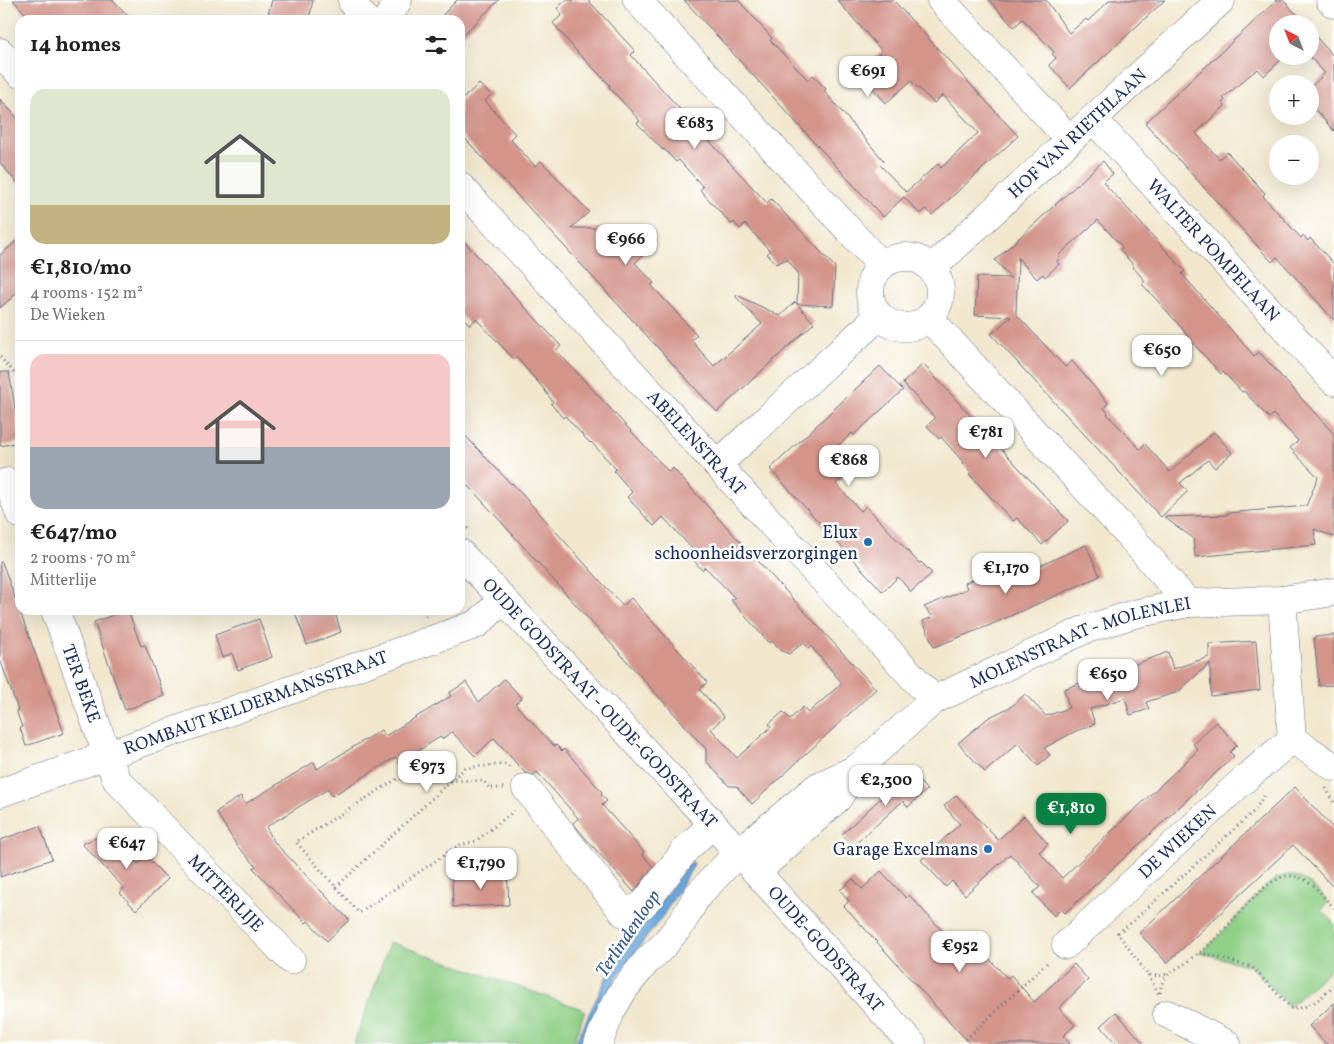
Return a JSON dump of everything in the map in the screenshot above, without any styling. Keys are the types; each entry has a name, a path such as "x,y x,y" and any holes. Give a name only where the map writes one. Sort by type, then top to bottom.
{"street":[{"path":"352,0 362,15"},
{"path":"390,15 398,0"},
{"path":"637,0 881,265"},
{"path":"941,0 1070,140"},
{"name":"HOF VAN RIETHLAAN","path":"932,268 1221,0"},
{"path":"1330,0 1334,4"},
{"path":"0,52 15,68"},
{"name":"WALTER POMPELAAN","path":"1093,118 1334,381"},
{"name":"ABELENSTRAAT","path":"465,191 934,700"},
{"path":"913,256 923,260 932,268 939,282 940,299 936,309 929,318 918,325 904,328 890,324 879,316 871,304 869,290 872,276 881,265 891,259 913,256"},
{"path":"717,465 879,316"},
{"path":"929,318 1188,603"},
{"path":"4,483 15,504"},
{"name":"OUDE GODSTRAAT - OUDE-GODSTRAAT","path":"465,558 738,853"},
{"name":"MOLENSTRAAT - MOLENLEI","path":"856,769 934,700 1084,630 1134,614 1188,603 1282,600 1334,592"},
{"name":"ROMBAUT KELDERMANSSTRAAT","path":"0,793 477,624 503,600"},
{"path":"1282,600 1292,739 1328,775"},
{"name":"TER BEKE","path":"57,615 108,755"},
{"name":"DE WIEKEN","path":"1066,945 1239,784 1292,739"},
{"name":"MITTERLIJE","path":"108,755 116,779 291,960"},
{"path":"598,1044 611,1011 624,989 646,962 674,933 683,921 696,896 738,853 817,787 856,769"},
{"path":"757,872 838,798 856,769"},
{"path":"529,792 624,913 643,905 687,848 713,824"},
{"name":"OUDE-GODSTRAAT","path":"738,853 912,1044"},
{"path":"1163,1004 1227,1044"}],"path":[{"path":"0,357 15,374"},
{"path":"336,887 465,768 506,764 529,792"},
{"path":"1328,775 1334,803"},
{"path":"397,779 484,780 489,788 529,792 476,841 459,845 359,913 296,842 397,779"},
{"path":"1118,933 1254,810 1268,790"},
{"path":"1163,1004 1161,984 1168,974 1199,953 1214,940 1264,888 1277,878 1288,875 1307,880 1334,908"},
{"path":"1100,913 1118,933 1148,975 1163,1004"},
{"path":"966,1039 1066,945"},
{"path":"1199,953 1252,967 1292,1010 1303,1009 1315,1003 1334,986"},
{"path":"1148,975 1168,974"}],"green space":[{"path":"1288,875 1300,878 1319,892 1328,902 1322,910 1334,923 1334,966 1289,1007 1252,967 1199,953 1213,942 1264,888 1277,878"},
{"path":"390,942 585,1010 573,1044 354,1044"}],"water":[{"path":"693,862 694,865 664,914 616,978 585,1044 575,1044 607,976 688,864"}],"building":[{"path":"13,0 113,0 127,15 26,15"},
{"path":"272,0 313,0 310,15 268,15"},
{"path":"457,0 499,0 465,33 465,15 443,15"},
{"path":"566,0 588,0 635,51 631,55 687,117 767,203 771,199 835,267 833,306 797,304 798,273 787,259 776,264 767,254 770,251 745,224 740,229 734,222 731,224 700,190 703,187 679,160 676,162 637,123 640,121 609,87 610,85 578,53 553,23 562,15 557,8"},
{"path":"684,0 738,0 772,38 770,40 808,80 813,75 826,89 824,91 884,161 880,165 906,192 938,164 941,168 978,133 943,95 934,103 911,81 886,103 858,72 882,51 837,0 893,0 1018,136 932,215 926,209 920,214 904,197 883,217"},
{"path":"989,0 1046,0 1069,33 1086,19 1088,21 1110,0 1165,0 1070,88 1049,65 1056,58 1052,54 1054,52 1023,19 1014,27"},
{"path":"1277,0 1283,0 1297,15 1269,15 1269,65 1276,65 1264,76 1258,69 1223,98 1225,100 1222,103 1225,106 1196,133 1219,159 1227,152 1265,193 1263,196 1301,238 1303,235 1308,241 1310,238 1334,264 1334,320 1277,257 1272,262 1145,123"},
{"path":"1319,40 1334,57 1334,131 1319,114 1319,79 1325,73 1318,65"},
{"path":"479,84 491,95 485,101 515,134 510,139 535,166 541,161 589,212 571,228 611,228 621,238 624,235 643,255 635,263 654,283 651,285 697,335 691,340 714,366 762,324 736,297 737,295 780,316 795,302 814,323 717,412 465,138 465,97"},
{"path":"0,99 15,116 15,180 0,163"},
{"path":"1103,161 1113,174 1103,182 1185,271 1182,274 1254,356 1259,352 1334,434 1334,537 1314,529 1316,545 1195,557 1193,538 1164,517 1227,515 1227,513 1306,506 1318,477 1290,448 1298,441 1273,414 1269,418 1244,391 1242,392 1223,372 1221,374 1190,340 1182,328 1142,284 1145,281 1120,250 1122,247 1098,220 1058,256 1060,258 1057,261 1059,264 1045,277 1043,274 1037,279 1018,258 1016,314 1065,367 1072,361 1108,403 1104,408 1107,414 1140,449 1145,444 1170,472 1214,432 1232,453 1215,468 1208,460 1180,483 1188,491 1161,517 991,334 1011,317 975,315 977,277 1011,278 995,260"},
{"path":"15,242 15,294 0,308 0,255"},
{"path":"465,242 561,346 556,350 669,472 673,468 876,689 752,804 736,786 729,786 706,761 706,749 465,484 465,435 512,483 623,606 631,598 707,682 700,690 724,717 711,729 737,758 771,727 769,724 783,712 790,719 803,707 808,713 842,683 811,646 809,648 803,643 789,654 782,651 772,641 769,643 731,600 735,598 705,567 702,570 691,557 695,552 663,517 654,526 627,497 632,492 614,471 616,469 565,416 563,418 551,404 553,402 543,388 516,357 514,359 476,319 470,325 465,320"},
{"path":"923,364 1068,521 1042,545 1017,518 1013,521 969,474 971,472 941,437 939,439 927,426 935,418 903,383"},
{"path":"880,366 903,390 854,435 852,433 828,455 846,475 836,484 861,511 866,506 919,563 921,562 932,573 911,592 898,577 883,592 770,469"},
{"path":"0,372 9,372 15,408 15,443 0,446"},
{"path":"1086,545 1100,576 988,626 934,647 923,621 933,617 924,607 967,589 965,583 1023,558 1024,560 997,585"},
{"path":"0,562 2,562 15,598 15,615 21,615 64,733 26,746 16,710 18,710 0,659"},
{"path":"114,615 130,615 141,646 145,645 164,696 125,710 94,622"},
{"path":"296,615 336,615 341,632 307,645"},
{"path":"259,619 272,657 238,670 232,653 222,658 215,635"},
{"path":"1334,635 1334,685 1319,686 1314,637"},
{"path":"1256,641 1260,690 1211,696 1210,663 1178,692 1146,702 1149,709 1130,715 1125,698 1090,709 1095,724 1076,731 1044,748 1050,755 1038,766 1018,743 985,772 958,743 988,718 1012,706 1025,694 1046,716 1069,708 1064,689 1088,680 1168,652 1173,669 1209,657 1209,644"},
{"path":"504,679 522,698 515,704 554,746 556,745 562,751 564,749 602,792 601,794 607,801 602,805 644,852 642,854 653,867 634,892 573,823 578,818 537,772 533,775 525,773 494,738 475,756 452,732 442,739 440,737 399,763 396,757 332,796 328,789 266,827 275,843 349,920 327,941 308,921 306,923 253,868 256,866 237,846 216,812 241,796 245,804 314,762 317,769 381,730 385,736 451,696 449,693 466,682 479,702"},
{"path":"1216,722 1237,745 1230,752 1234,756 1065,913 1061,909 1054,916 1033,893 1040,887 1010,854 965,895 952,881 946,887 921,860 960,824 944,806 956,795 998,840 1024,816 1048,844 1039,852 1062,878 1198,750 1193,744"},
{"path":"910,771 927,790 908,807 903,801 853,846 842,834"},
{"path":"1295,787 1334,829 1334,888 1293,845 1167,963 1139,933"},
{"path":"40,826 52,859 0,877 0,840"},
{"path":"108,833 138,864 146,857 168,879 136,910 120,893 124,888 82,844"},
{"path":"490,868 507,869 509,905 453,907 452,876 489,876"},
{"path":"881,871 906,898 909,895 947,936 952,931 977,958 983,952 1007,978 1011,975 1034,1002 1074,964 1088,980 1059,1008 1075,1025 1063,1036 1070,1044 970,1044 844,906 849,901 840,890 853,879 862,889"},
{"path":"1334,1003 1334,1044 1326,1044 1309,1026"},
{"path":"1116,1012 1144,1044 1117,1044 1100,1026"}],"place":[{"name":"Elux schoonheidsverzorgingen","path":"868,542"},
{"name":"Garage Excelmans","path":"988,849"}],"water label":[{"name":"Terlindenloop","path":"627,933"}]}
